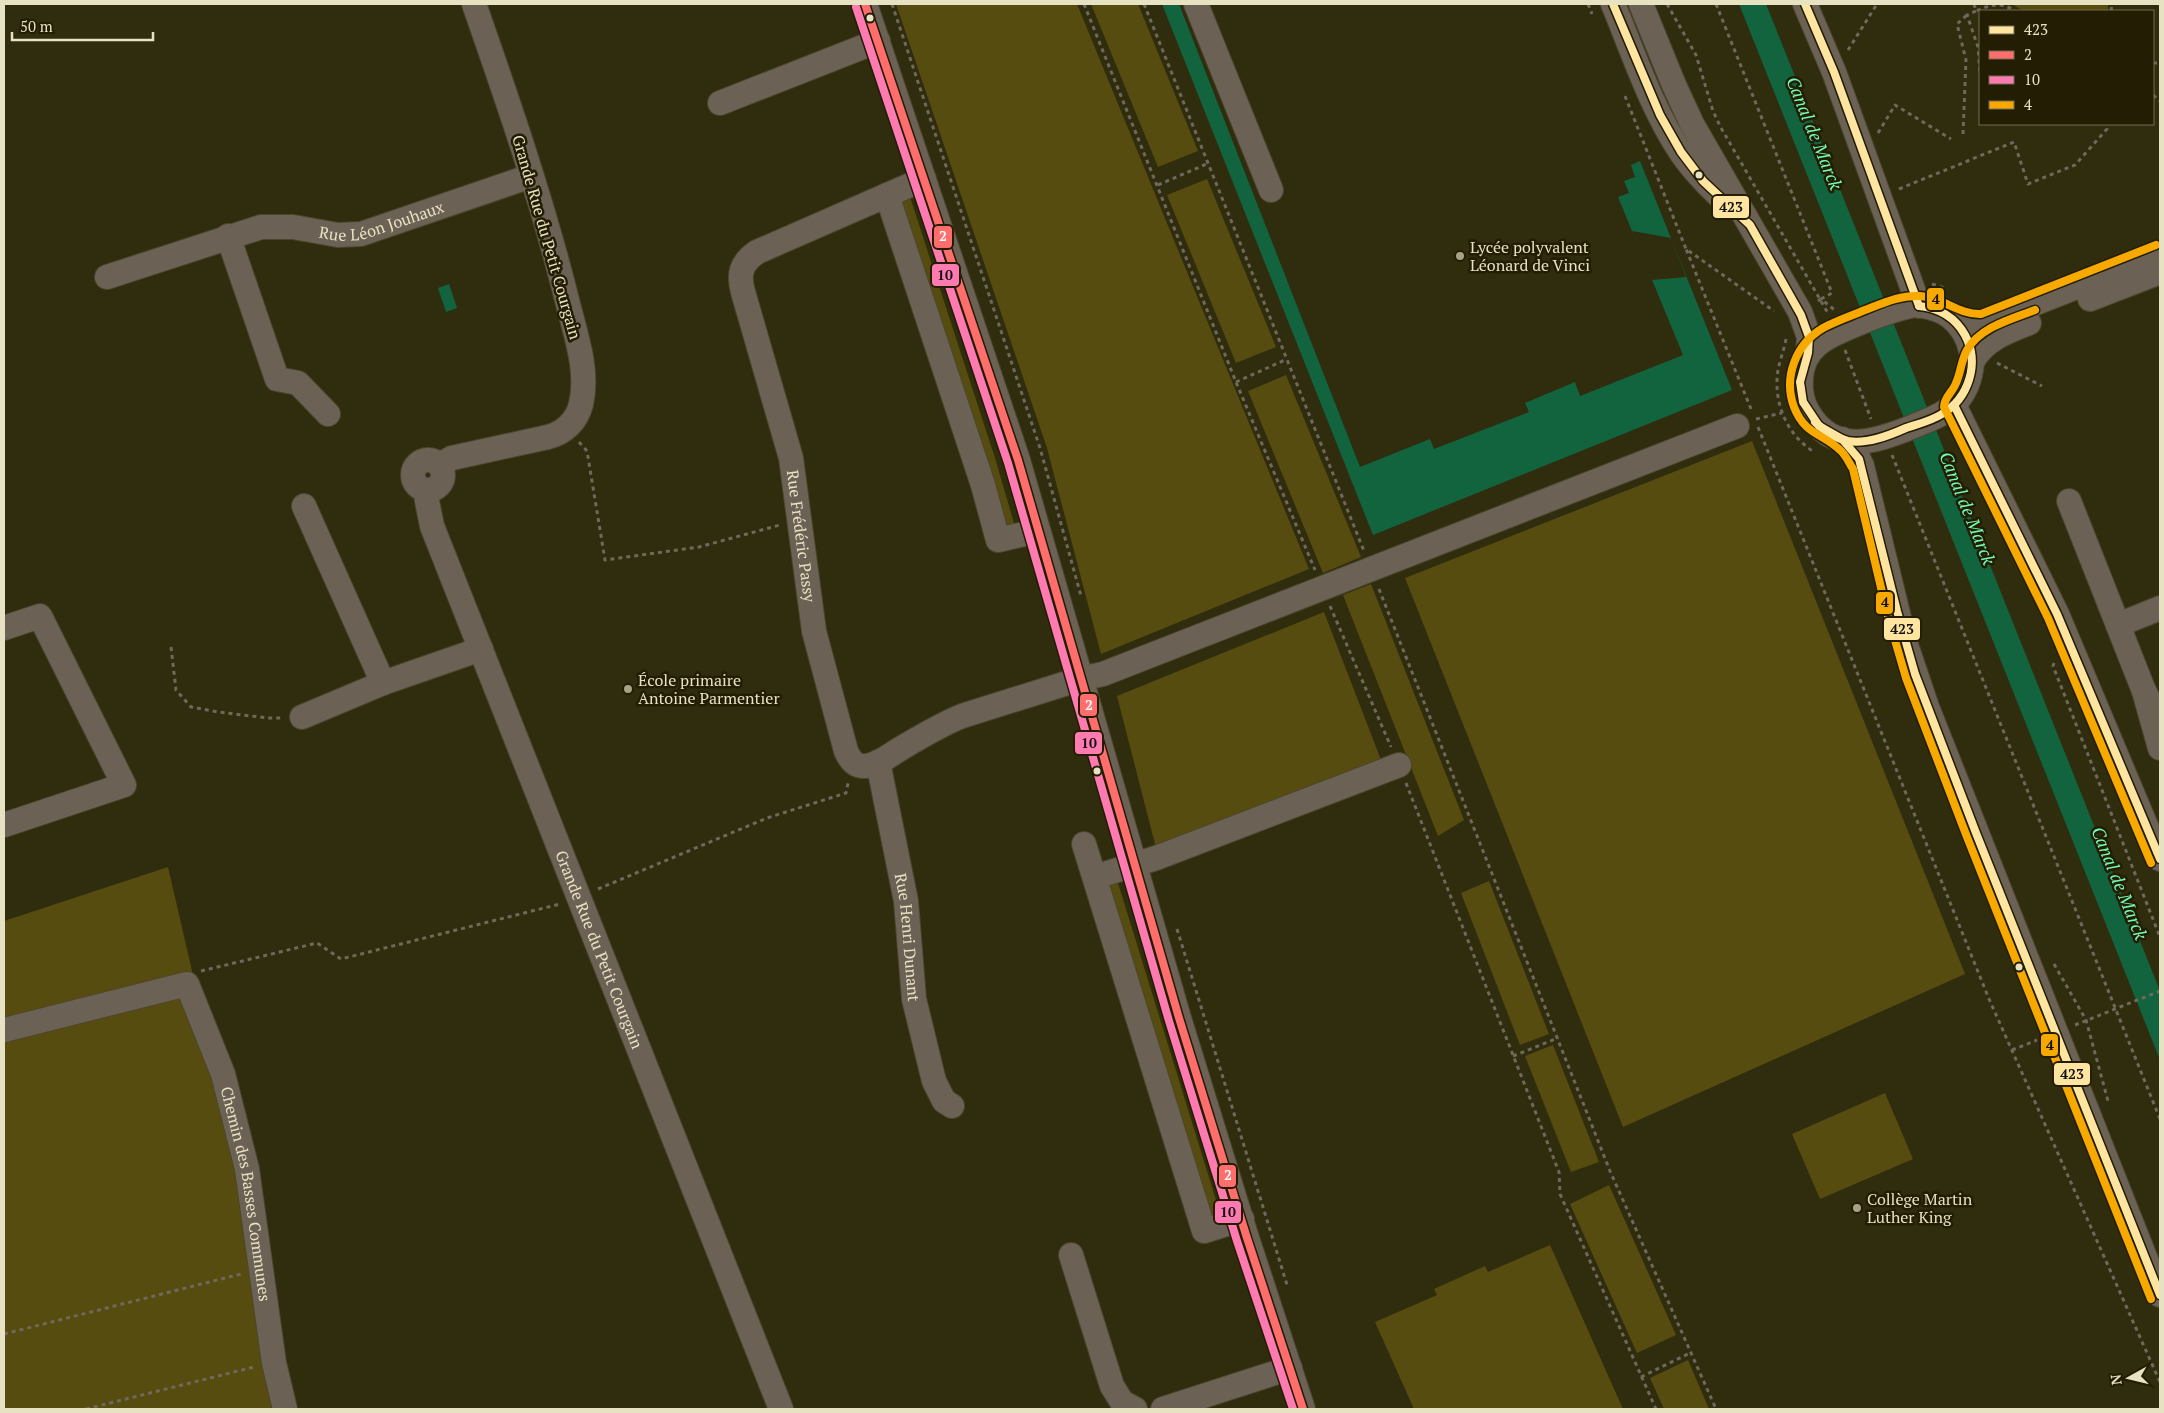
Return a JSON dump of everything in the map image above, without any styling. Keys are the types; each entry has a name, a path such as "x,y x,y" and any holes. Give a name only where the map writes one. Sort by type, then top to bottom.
{"street":[{"name":"Grande Rue du Petit Courgain","path":"474,4 557,261 581,360 583,387 581,406 568,428 548,437 452,458 439,465 442,474 440,484 426,490 426,502 432,526 781,1409"},
{"path":"865,4 1012,443 1134,866 1242,1219 1303,1409"},
{"path":"1196,4 1271,190"},
{"path":"1613,4 1656,106 1681,152 1704,181 1750,226"},
{"path":"1641,4 1692,124 1800,312 1809,338 1808,353 1801,374 1803,402 1819,426 1828,433 1856,442 1886,437 1946,410 1966,390 1982,361 1982,348 2004,333 2160,272"},
{"path":"1805,4 1834,72 1919,306"},
{"path":"720,103 878,42"},
{"name":"Rue Léon Jouhaux","path":"107,277 228,236 272,226 338,235 361,234 531,176"},
{"name":"Rue Frédéric Passy","path":"853,763 846,751 814,631 791,458 742,287 740,273 748,258 757,252 924,179"},
{"path":"887,195 983,485 998,540 1038,531"},
{"path":"228,236 278,379 298,383 328,414"},
{"path":"1808,353 1843,324 1894,309 1919,306 1937,309 1956,321 1967,325 1983,324 2160,254"},
{"path":"1956,321 1967,338 1971,349 1982,361"},
{"path":"1946,410 2047,592 2072,647 2160,859"},
{"path":"853,763 864,766 878,762 947,722 962,716 1080,679 1103,674 1371,569 1744,418"},
{"path":"1842,439 1856,454 1862,466 1903,634 1933,722 2160,1295"},
{"path":"2069,501 2144,691 2160,748"},
{"path":"304,506 383,683"},
{"path":"2120,631 2160,608"},
{"path":"4,628 40,616 124,785 4,826"},
{"path":"2120,631 2160,621"},
{"path":"302,717 383,683 481,649"},
{"path":"2144,691 2160,721"},
{"name":"Rue Henri Dunant","path":"878,762 906,901 914,999 917,1013 934,1080 944,1101 952,1106"},
{"path":"1095,877 1134,866 1399,765"},
{"path":"1084,844 1204,1231 1242,1219"},
{"path":"4,1030 187,984"},
{"name":"Chemin des Basses Communes","path":"187,984 223,1074 246,1169 274,1362 285,1409"},
{"path":"1071,1256 1112,1386 1122,1402 1135,1409"},
{"path":"1163,1409 1290,1368"}],"path":[{"path":"1084,4 1236,382 1322,588 1399,765 1559,1172 1560,1194 1656,1409"},
{"path":"1144,4 1610,1171 1716,1409"},
{"path":"1588,4 1596,22"},
{"path":"1667,4 1696,55 1713,111 1720,126 1822,299 1843,324"},
{"path":"1686,248 1787,320 1832,293 1716,4"},
{"path":"1834,72 1877,4"},
{"path":"1974,4 1976,10"},
{"path":"1964,134 1966,60 1957,24 1976,10 1993,4 2006,5 2014,10"},
{"path":"1967,15 1978,47 1979,60"},
{"path":"1625,94 1686,248 1744,418"},
{"path":"1865,156 1894,104 1951,139"},
{"path":"1894,190 2014,142 2028,184 2076,164 2107,129 2108,125"},
{"path":"1158,185 1209,163"},
{"path":"1928,276 1932,284"},
{"path":"1822,299 1835,311 1843,324 1890,451 2160,1119"},
{"path":"1236,382 1285,360"},
{"path":"1982,361 2042,386"},
{"path":"1782,413 1755,419 1989,999 2160,1382"},
{"path":"568,428 587,452 605,560 698,547 800,520"},
{"path":"172,647 176,690 191,706 218,712 268,718 302,717"},
{"path":"2072,647 2062,652 2056,658 2053,666 2160,937"},
{"path":"187,984 184,975 317,943 341,959 551,907 767,818 846,793 853,763"},
{"path":"2049,957 2086,1020 2108,1105"},
{"path":"2128,1003 2160,991"},
{"path":"1513,1056 1558,1038"},
{"path":"4,1334 261,1269"},
{"path":"1641,1377 1690,1353"},
{"path":"86,1409 274,1362"}],"shaded area":[{"path":"896,4 1077,4 1309,569 1101,654 1047,448"},
{"path":"1091,4 1138,4 1198,151 1158,167"},
{"path":"2012,4 2108,4 2108,10 2021,10"},
{"path":"1207,179 1276,347 1236,363 1167,195"},
{"path":"910,197 995,458 1016,530 1003,533 897,203"},
{"path":"1286,375 1361,557 1323,573 1248,391"},
{"path":"1752,441 1965,974 1623,1127 1405,578"},
{"path":"1371,584 1464,820 1438,836 1343,595"},
{"path":"1324,612 1381,760 1156,848 1117,696"},
{"path":"168,867 230,1135 284,1409 4,1409 4,921"},
{"path":"1489,881 1549,1034 1520,1045 1461,893"},
{"path":"1118,883 1220,1213 1205,1218 1103,886"},
{"path":"1553,1045 1599,1162 1571,1172 1525,1056"},
{"path":"1885,1093 1913,1159 1820,1199 1792,1134"},
{"path":"1609,1185 1676,1335 1637,1353 1570,1204"},
{"path":"1550,1245 1623,1409 1414,1409 1375,1322 1437,1295 1434,1289 1485,1266 1488,1272"},
{"path":"1688,1360 1709,1409 1664,1409 1650,1378"}],"water":[{"path":"1162,4 1179,4 1360,467 1430,439 1434,449 1529,412 1525,403 1575,382 1580,396 1683,355 1618,197 1629,193 1624,181 1635,177 1631,165 1640,161 1732,390 1373,535"},
{"name":"Canal de Marck","path":"1739,4 1766,4 2160,991 2160,1060"},
{"path":"449,284 457,308 446,312 438,288"}],"pier":[{"path":"1632,231 1671,238 1686,277 1652,280"}],"transit line":[{"name":"2","path":"865,4 1018,460 1179,1018 1247,1238 1303,1409"},
{"name":"423","path":"1613,4 1660,115 1681,152 1703,181 1750,225 1801,315 1809,337 1808,353 1800,382 1803,402 1819,426 1842,439 1859,459 1897,611 1915,674 1976,833 2160,1295"},
{"name":"423","path":"1805,4 1834,72 1919,306"},
{"name":"10","path":"856,7 1008,463 1169,1021 1237,1241 1293,1409"},
{"name":"4","path":"2151,1299 1967,837 1906,678 1887,613 1853,469 1840,450 1814,433 1803,423 1794,407 1790,384 1794,362 1799,352 1814,335 1833,323 1878,305 1899,298 1920,296 1936,299 1965,312 1981,314 2156,245"},
{"name":"423","path":"1815,422 1830,434 1843,440 1855,442 1870,440 1933,419 1942,414 1959,399 1969,379 1971,368 1972,357 1965,335 1946,314 1919,306"},
{"name":"4","path":"2035,310 1997,325 1980,335 1973,342 1965,354 1958,379 1945,400 1944,407 2048,618 2151,863"},
{"name":"423","path":"1954,405 2057,614 2160,859"}],"place":[{"name":"Lycée polyvalent Léonard de Vinci","path":"1460,256"},
{"name":"École primaire Antoine Parmentier","path":"628,689"},
{"name":"Collège Martin Luther King","path":"1857,1208"}]}
